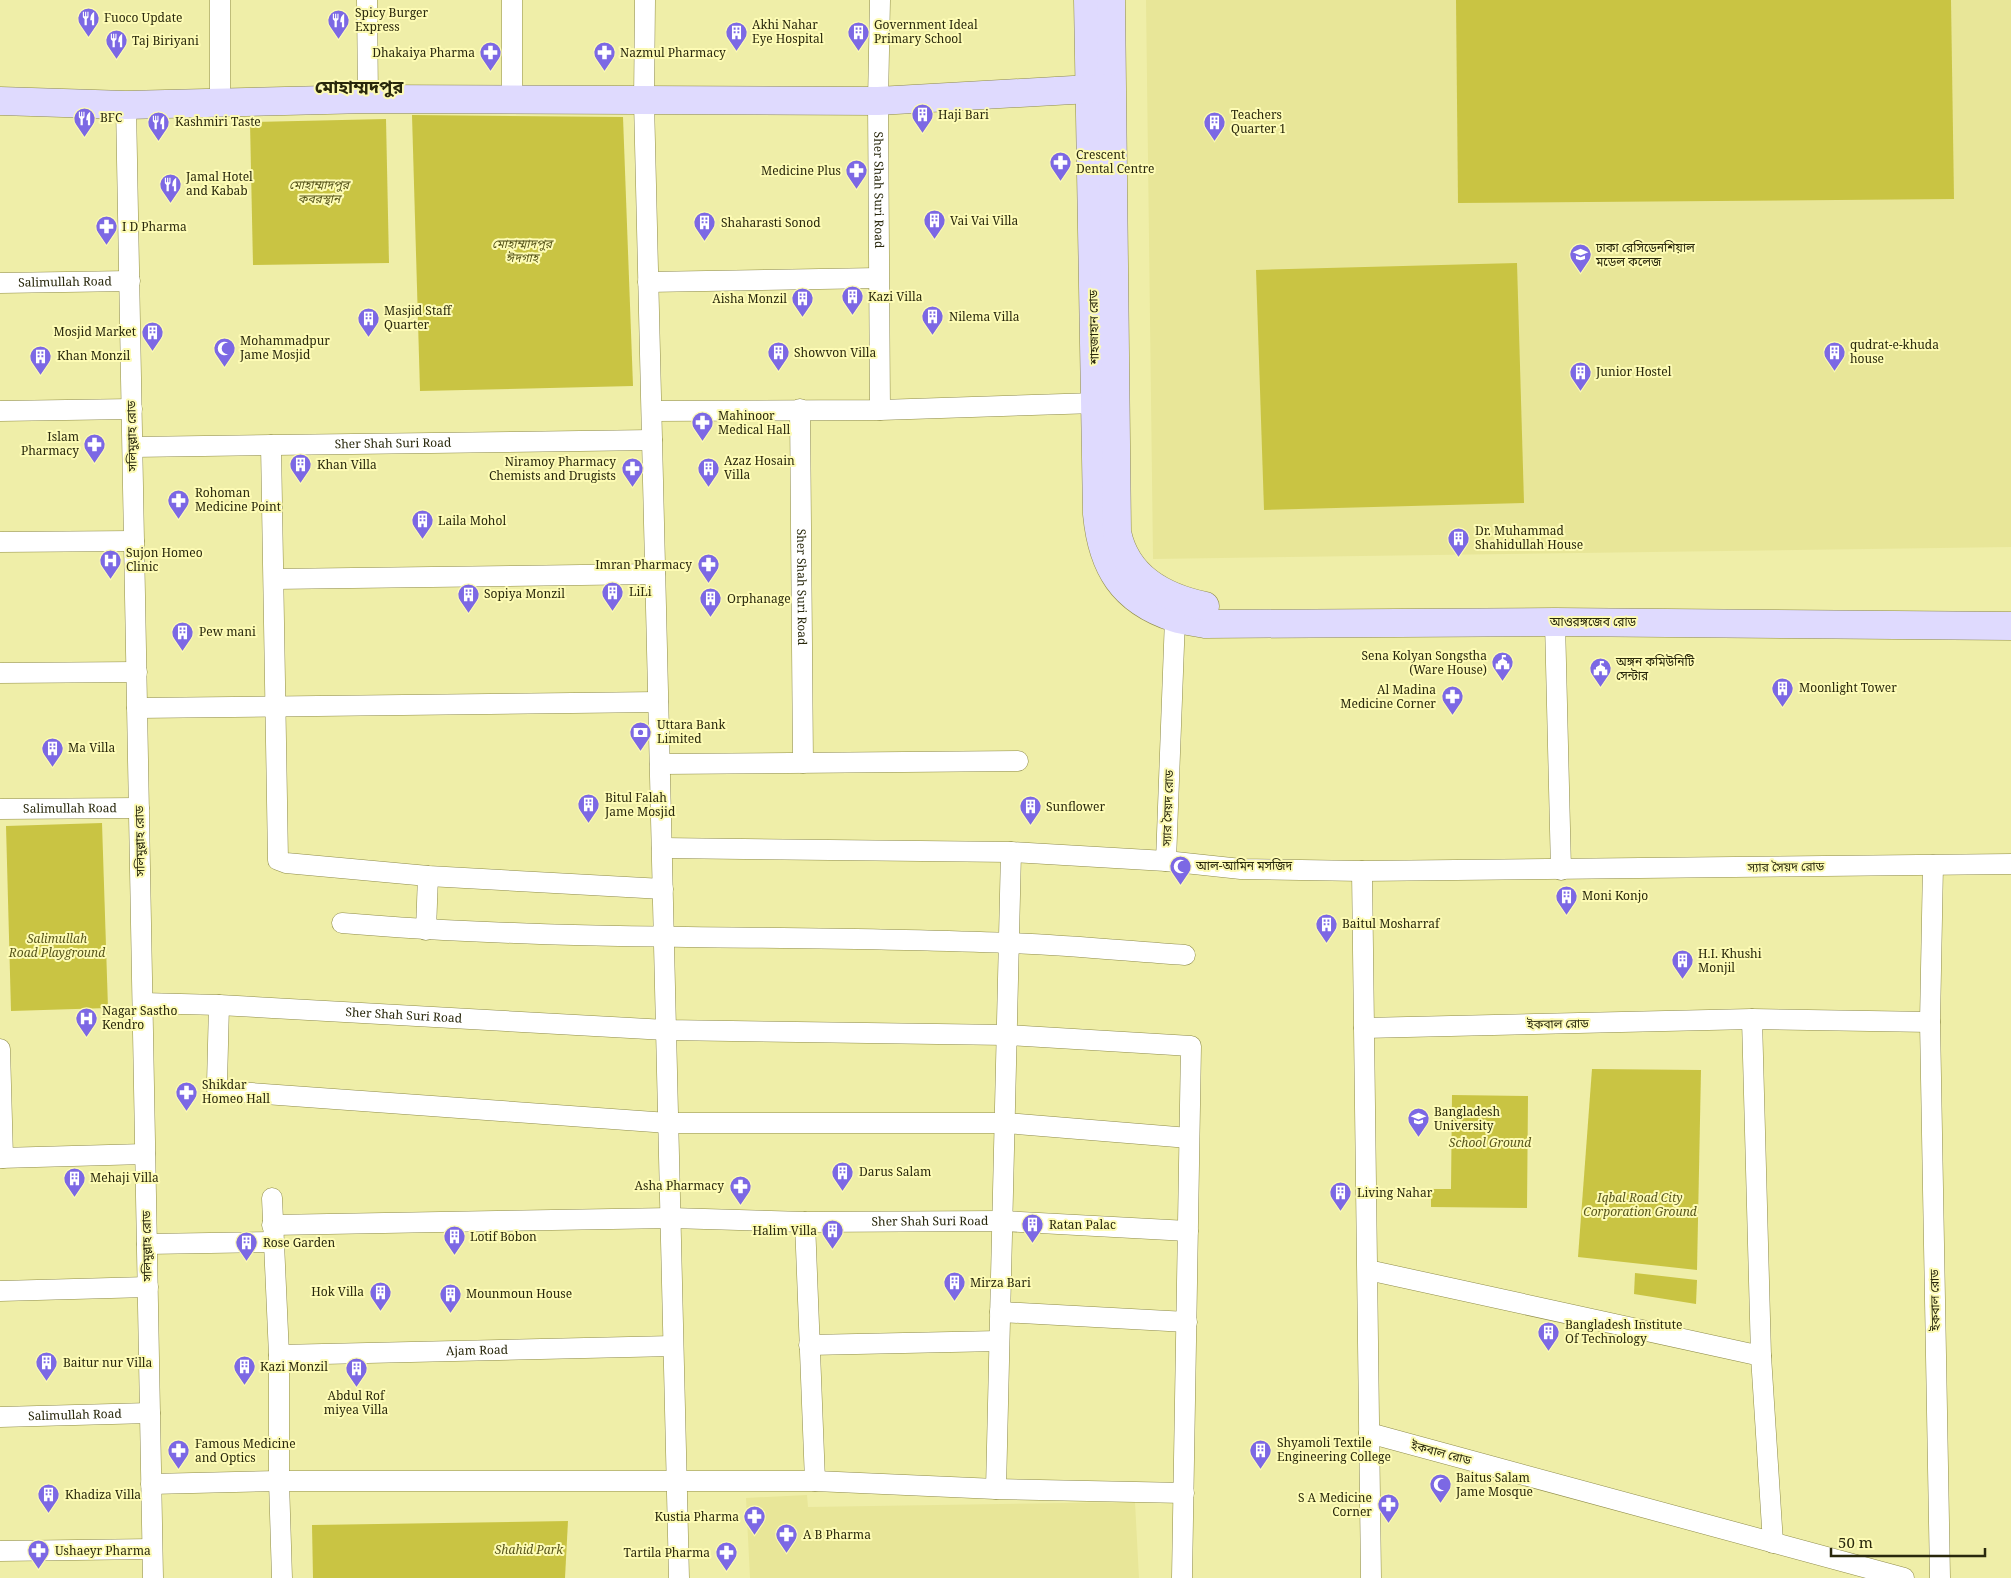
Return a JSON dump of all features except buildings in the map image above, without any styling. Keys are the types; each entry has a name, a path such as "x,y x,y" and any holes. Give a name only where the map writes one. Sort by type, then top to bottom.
{"street":[{"path":"220,0 220,102"},
{"path":"367,0 368,99"},
{"path":"512,0 512,100"},
{"path":"645,0 644,101 679,1578"},
{"name":"Sher Shah Suri Road","path":"880,0 878,101 880,410"},
{"name":"শাহজাহান রোড","path":"1088,0 1101,88 1117,532 1121,549 1142,578 1178,609"},
{"name":"শাহজাহান রোড","path":"1111,0 1101,88 1096,403 1099,537 1112,571 1126,592 1154,609 1178,609"},
{"path":"0,101 126,105 368,99 878,101 1101,88"},
{"name":"সলিমুল্লাহ রোড","path":"126,105 153,1578"},
{"path":"648,282 878,278"},
{"name":"Salimullah Road","path":"0,282 130,281"},
{"path":"652,411 880,410 1096,403"},
{"path":"0,411 132,409"},
{"name":"Sher Shah Suri Road","path":"800,409 803,763"},
{"name":"Sher Shah Suri Road","path":"133,446 652,440"},
{"path":"271,445 278,860 286,863 428,876 663,889"},
{"path":"0,542 134,541"},
{"path":"274,579 655,574"},
{"name":"আওরঙ্গজেব রোড","path":"1178,609 1209,606 1755,616 2011,626"},
{"name":"আওরঙ্গজেব রোড","path":"1178,609 1205,624 1555,622 2011,609"},
{"name":"স্যার সৈয়দ রোড","path":"1178,609 1166,861 1242,869 1362,871 2011,864"},
{"path":"1555,622 1561,870"},
{"path":"0,673 137,672"},
{"path":"137,708 658,702"},
{"path":"660,764 1018,761"},
{"name":"Salimullah Road","path":"0,809 139,808"},
{"path":"662,848 1011,852 1166,861"},
{"path":"996,1489 1011,852"},
{"name":"ইকবাল রোড","path":"1934,865 1930,1022 1940,1578"},
{"path":"1362,871 1371,1578"},
{"path":"426,930 428,876"},
{"path":"342,923 426,930 664,937 1008,943 1185,955"},
{"name":"Sher Shah Suri Road","path":"143,1003 219,1005 666,1030 1007,1035 1191,1046 1190,1138"},
{"path":"219,1005 217,1090 668,1122 1005,1123 1190,1138 1182,1578"},
{"path":"1752,1019 1761,1356 1773,1543"},
{"name":"ইকবাল রোড","path":"1364,1028 1752,1019 1930,1022"},
{"path":"0,1050 1,1158 145,1154"},
{"path":"272,1198 279,1354 279,1481 282,1578"},
{"name":"Sher Shah Suri Road","path":"147,1244 273,1233 671,1218 804,1222 1002,1222 1188,1231"},
{"path":"804,1222 815,1481"},
{"path":"1368,1270 1761,1356"},
{"path":"0,1291 148,1288"},
{"path":"1000,1312 1187,1322"},
{"path":"809,1345 999,1341"},
{"name":"Ajam Road","path":"279,1354 673,1346"},
{"name":"Salimullah Road","path":"0,1417 150,1413"},
{"name":"ইকবাল রোড","path":"1370,1433 1904,1578"},
{"path":"151,1484 279,1481 815,1481 996,1489 1184,1494"},
{"path":"0,1551 152,1549"}],"shaded area":[{"name":"ঢাকা রেসিডেনশিয়াল মডেল কলেজ","path":"1146,0 2011,0 2011,547 1153,559"},
{"path":"807,1495 808,1507 1135,1502 1139,1578 750,1578 746,1498"}],"green space":[{"path":"1456,0 1951,0 1954,199 1458,203"},
{"name":"মোহাম্মাদপুর ঈদগাহ","path":"412,115 623,117 633,386 420,391"},
{"name":"মোহাম্মাদপুর কবরস্থান","path":"386,119 389,263 253,265 250,122"},
{"path":"1517,263 1524,503 1264,510 1256,270"},
{"name":"Salimullah Road Playground","path":"102,823 108,1008 11,1011 6,826"},
{"name":"Iqbal Road City Corporation Ground","path":"1592,1069 1701,1070 1697,1270 1578,1257"},
{"name":"School Ground","path":"1452,1095 1528,1096 1527,1208 1431,1207 1431,1189 1451,1189"},
{"path":"1635,1273 1697,1280 1696,1304 1634,1294"},
{"name":"Shahid Park","path":"568,1521 565,1578 313,1578 312,1525"}],"place":[{"name":"Fuoco Update","path":"88,37"},
{"name":"Spicy Burger Express","path":"339,39"},
{"name":"Akhi Nahar Eye Hospital","path":"736,51"},
{"name":"Government Ideal Primary School","path":"858,51"},
{"name":"Taj Biriyani","path":"116,60"},
{"name":"Dhakaiya Pharma","path":"491,72"},
{"name":"Nazmul Pharmacy","path":"604,72"},
{"name":"Haji Bari","path":"922,134"},
{"name":"BFC","path":"84,137"},
{"name":"Kashmiri Taste","path":"159,141"},
{"name":"Teachers Quarter 1","path":"1215,141"},
{"name":"Crescent Dental Centre","path":"1060,181"},
{"name":"Medicine Plus","path":"857,190"},
{"name":"Jamal Hotel and Kabab","path":"170,203"},
{"name":"Vai Vai Villa","path":"934,240"},
{"name":"Shaharasti Sonod","path":"705,242"},
{"name":"I D Pharma","path":"106,246"},
{"name":"ঢাকা রেসিডেনশিয়াল মডেল কলেজ","path":"1580,274"},
{"name":"Kazi Villa","path":"852,316"},
{"name":"Aisha Monzil","path":"803,318"},
{"name":"Nilema Villa","path":"933,336"},
{"name":"Masjid Staff Quarter","path":"368,337"},
{"name":"Mosjid Market","path":"152,351"},
{"name":"Mohammadpur Jame Mosjid","path":"224,367"},
{"name":"qudrat-e-khuda house","path":"1834,371"},
{"name":"Showvon Villa","path":"778,372"},
{"name":"Khan Monzil","path":"41,375"},
{"name":"Junior Hostel","path":"1580,391"},
{"name":"Mahinoor Medical Hall","path":"702,442"},
{"name":"Islam Pharmacy","path":"95,463"},
{"name":"Khan Villa","path":"301,484"},
{"name":"Azaz Hosain Villa","path":"708,487"},
{"name":"Niramoy Pharmacy Chemists and Drugists","path":"632,488"},
{"name":"Rohoman Medicine Point","path":"179,519"},
{"name":"Laila Mohol","path":"422,540"},
{"name":"Dr. Muhammad Shahidullah House","path":"1459,557"},
{"name":"Sujon Homeo Clinic","path":"110,579"},
{"name":"Imran Pharmacy","path":"708,584"},
{"name":"LiLi","path":"613,611"},
{"name":"Sopiya Monzil","path":"468,613"},
{"name":"Orphanage","path":"711,618"},
{"name":"Pew mani","path":"183,651"},
{"name":"Sena Kolyan Songstha (Ware House)","path":"1503,682"},
{"name":"অঙ্গন কমিউনিটি সেন্টার","path":"1600,688"},
{"name":"Moonlight Tower","path":"1783,707"},
{"name":"Al Madina Medicine Corner","path":"1452,716"},
{"name":"Uttara Bank Limited","path":"641,751"},
{"name":"Ma Villa","path":"52,767"},
{"name":"Bitul Falah Jame Mosjid","path":"589,824"},
{"name":"Sunflower","path":"1030,826"},
{"name":"আল-আমিন মসজিদ","path":"1180,885"},
{"name":"Moni Konjo","path":"1566,915"},
{"name":"Baitul Mosharraf","path":"1326,943"},
{"name":"H.I. Khushi Monjil","path":"1682,980"},
{"name":"Nagar Sastho Kendro","path":"86,1037"},
{"name":"Shikdar Homeo Hall","path":"186,1111"},
{"name":"Bangladesh University","path":"1418,1138"},
{"name":"Darus Salam","path":"843,1191"},
{"name":"Mehaji Villa","path":"74,1197"},
{"name":"Asha Pharmacy","path":"740,1205"},
{"name":"Living Nahar","path":"1341,1212"},
{"name":"Ratan Palac","path":"1033,1244"},
{"name":"Halim Villa","path":"833,1250"},
{"name":"Lotif Bobon","path":"454,1256"},
{"name":"Rose Garden","path":"247,1262"},
{"name":"Mirza Bari","path":"954,1302"},
{"name":"Hok Villa","path":"380,1311"},
{"name":"Mounmoun House","path":"450,1313"},
{"name":"Bangladesh Institute Of Technology","path":"1549,1351"},
{"name":"Baitur nur Villa","path":"47,1382"},
{"name":"Kazi Monzil","path":"244,1386"},
{"name":"Abdul Rof miyea Villa","path":"356,1388"},
{"name":"Shyamoli Textile Engineering College","path":"1261,1469"},
{"name":"Famous Medicine and Optics","path":"179,1470"},
{"name":"Baitus Salam Jame Mosque","path":"1440,1504"},
{"name":"Khadiza Villa","path":"49,1514"},
{"name":"S A Medicine Corner","path":"1388,1524"},
{"name":"Kustia Pharma","path":"755,1536"},
{"name":"A B Pharma","path":"787,1554"},
{"name":"Ushaeyr Pharma","path":"39,1570"},
{"name":"Tartila Pharma","path":"726,1572"}],"district":[{"name":"মোহাম্মদপুর","path":"359,87"}]}
